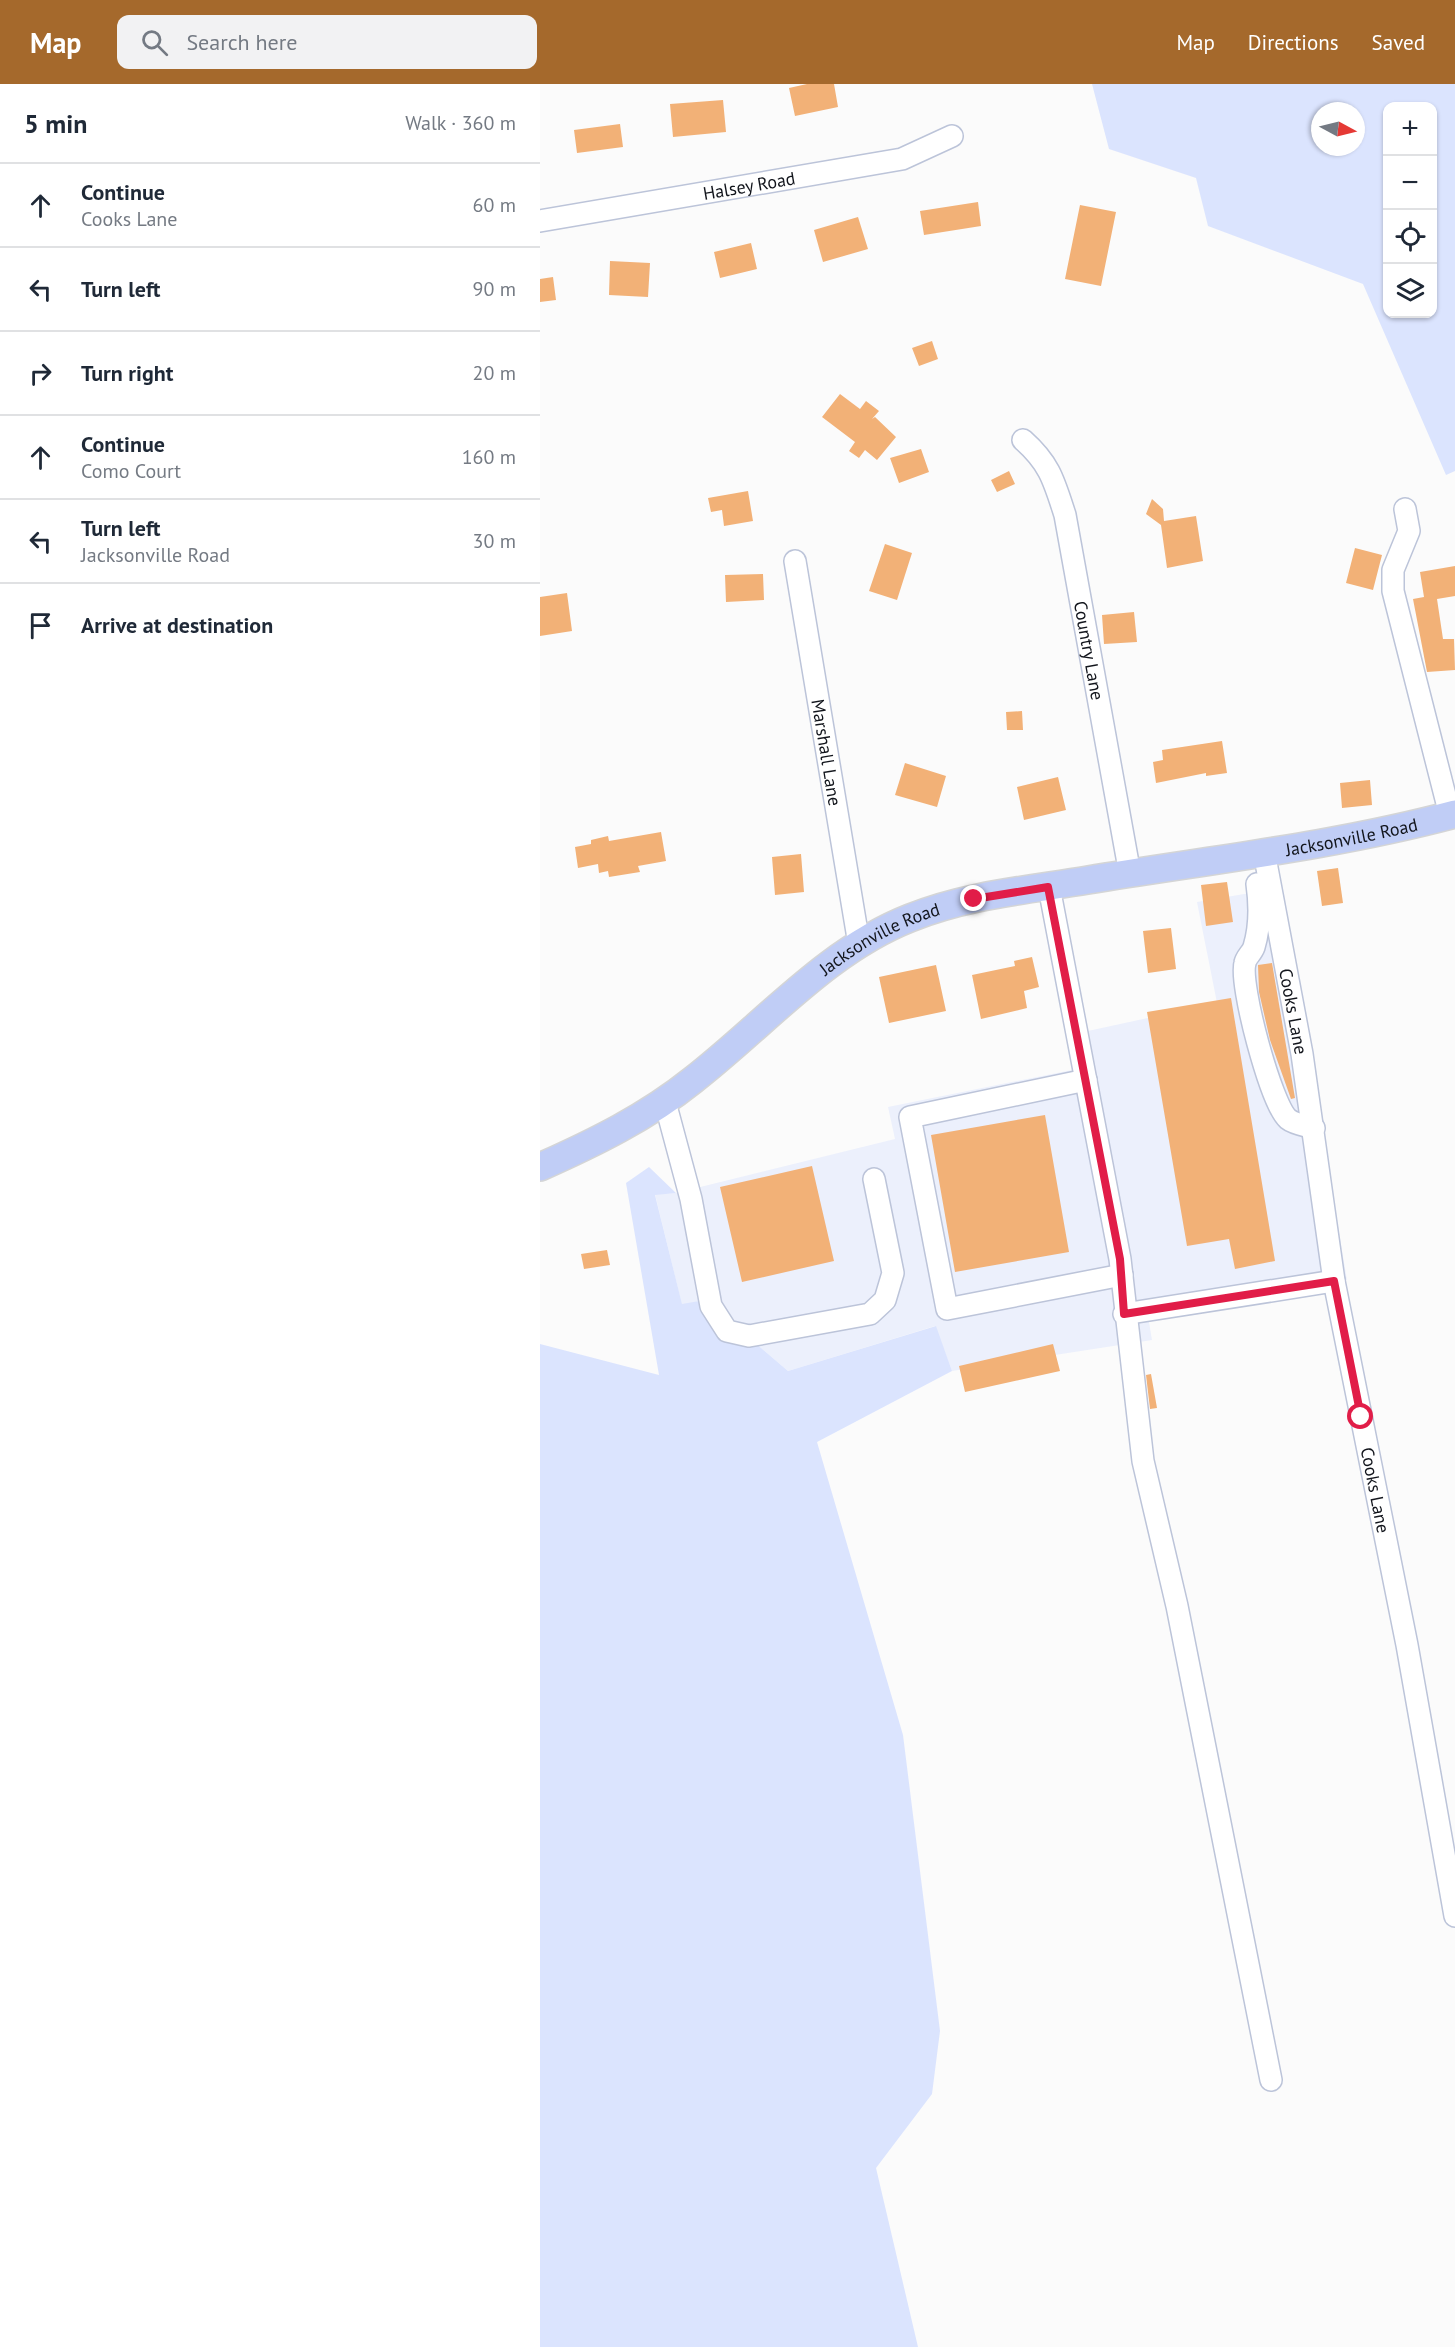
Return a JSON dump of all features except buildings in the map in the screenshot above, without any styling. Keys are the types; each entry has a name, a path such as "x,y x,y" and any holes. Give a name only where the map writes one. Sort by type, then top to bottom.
{"main road":[{"name":"Jacksonville Road","path":"540,1167 576,1151 665,1102 736,1046 838,957 908,918 940,907 1048,887 1374,835 1453,814"}],"street":[{"name":"Halsey Road","path":"540,221 902,159 952,136"},
{"name":"Country Lane","path":"1023,440 1041,455 1053,478 1065,515 1130,874"},
{"path":"1405,509 1408,531 1394,570 1393,591 1453,814"},
{"name":"Marshall Lane","path":"795,561 859,944"},
{"path":"1259,853 1260,905 1254,950 1245,961 1244,986 1270,1086 1280,1107 1289,1120 1314,1128"},
{"name":"Cooks Lane","path":"1259,853 1314,1128 1334,1281 1407,1645 1455,1916"},
{"path":"1048,887 1122,1275 1124,1314 1134,1368 1143,1461 1177,1606 1271,2080"},
{"path":"1086,1080 910,1117 947,1309 1122,1275"},
{"path":"665,1102 691,1199 711,1306 727,1330 749,1336 870,1314 885,1300 893,1273 874,1179"},
{"path":"1124,1314 1334,1281"}],"shaded area":[{"path":"1092,84 1455,84 1455,471 1446,475 1363,284 1208,226 1196,178 1109,149"},
{"path":"1274,889 1304,1023 1347,1280 1148,1316 1152,1340 952,1371 935,1326 788,1371 705,1300 682,1305 655,1194 676,1193 895,1139 888,1107 1082,1068 1074,1034 1217,1003 1197,902"},
{"path":"649,1167 676,1193 655,1195 682,1304 705,1300 788,1371 936,1326 952,1371 817,1442 903,1735 940,2031 932,2094 876,2168 918,2347 540,2347 540,1344 659,1375 626,1183"}],"route":[{"path":"974,899 1048,887 1120,1259 1124,1314 1334,1281 1361,1417"}]}
